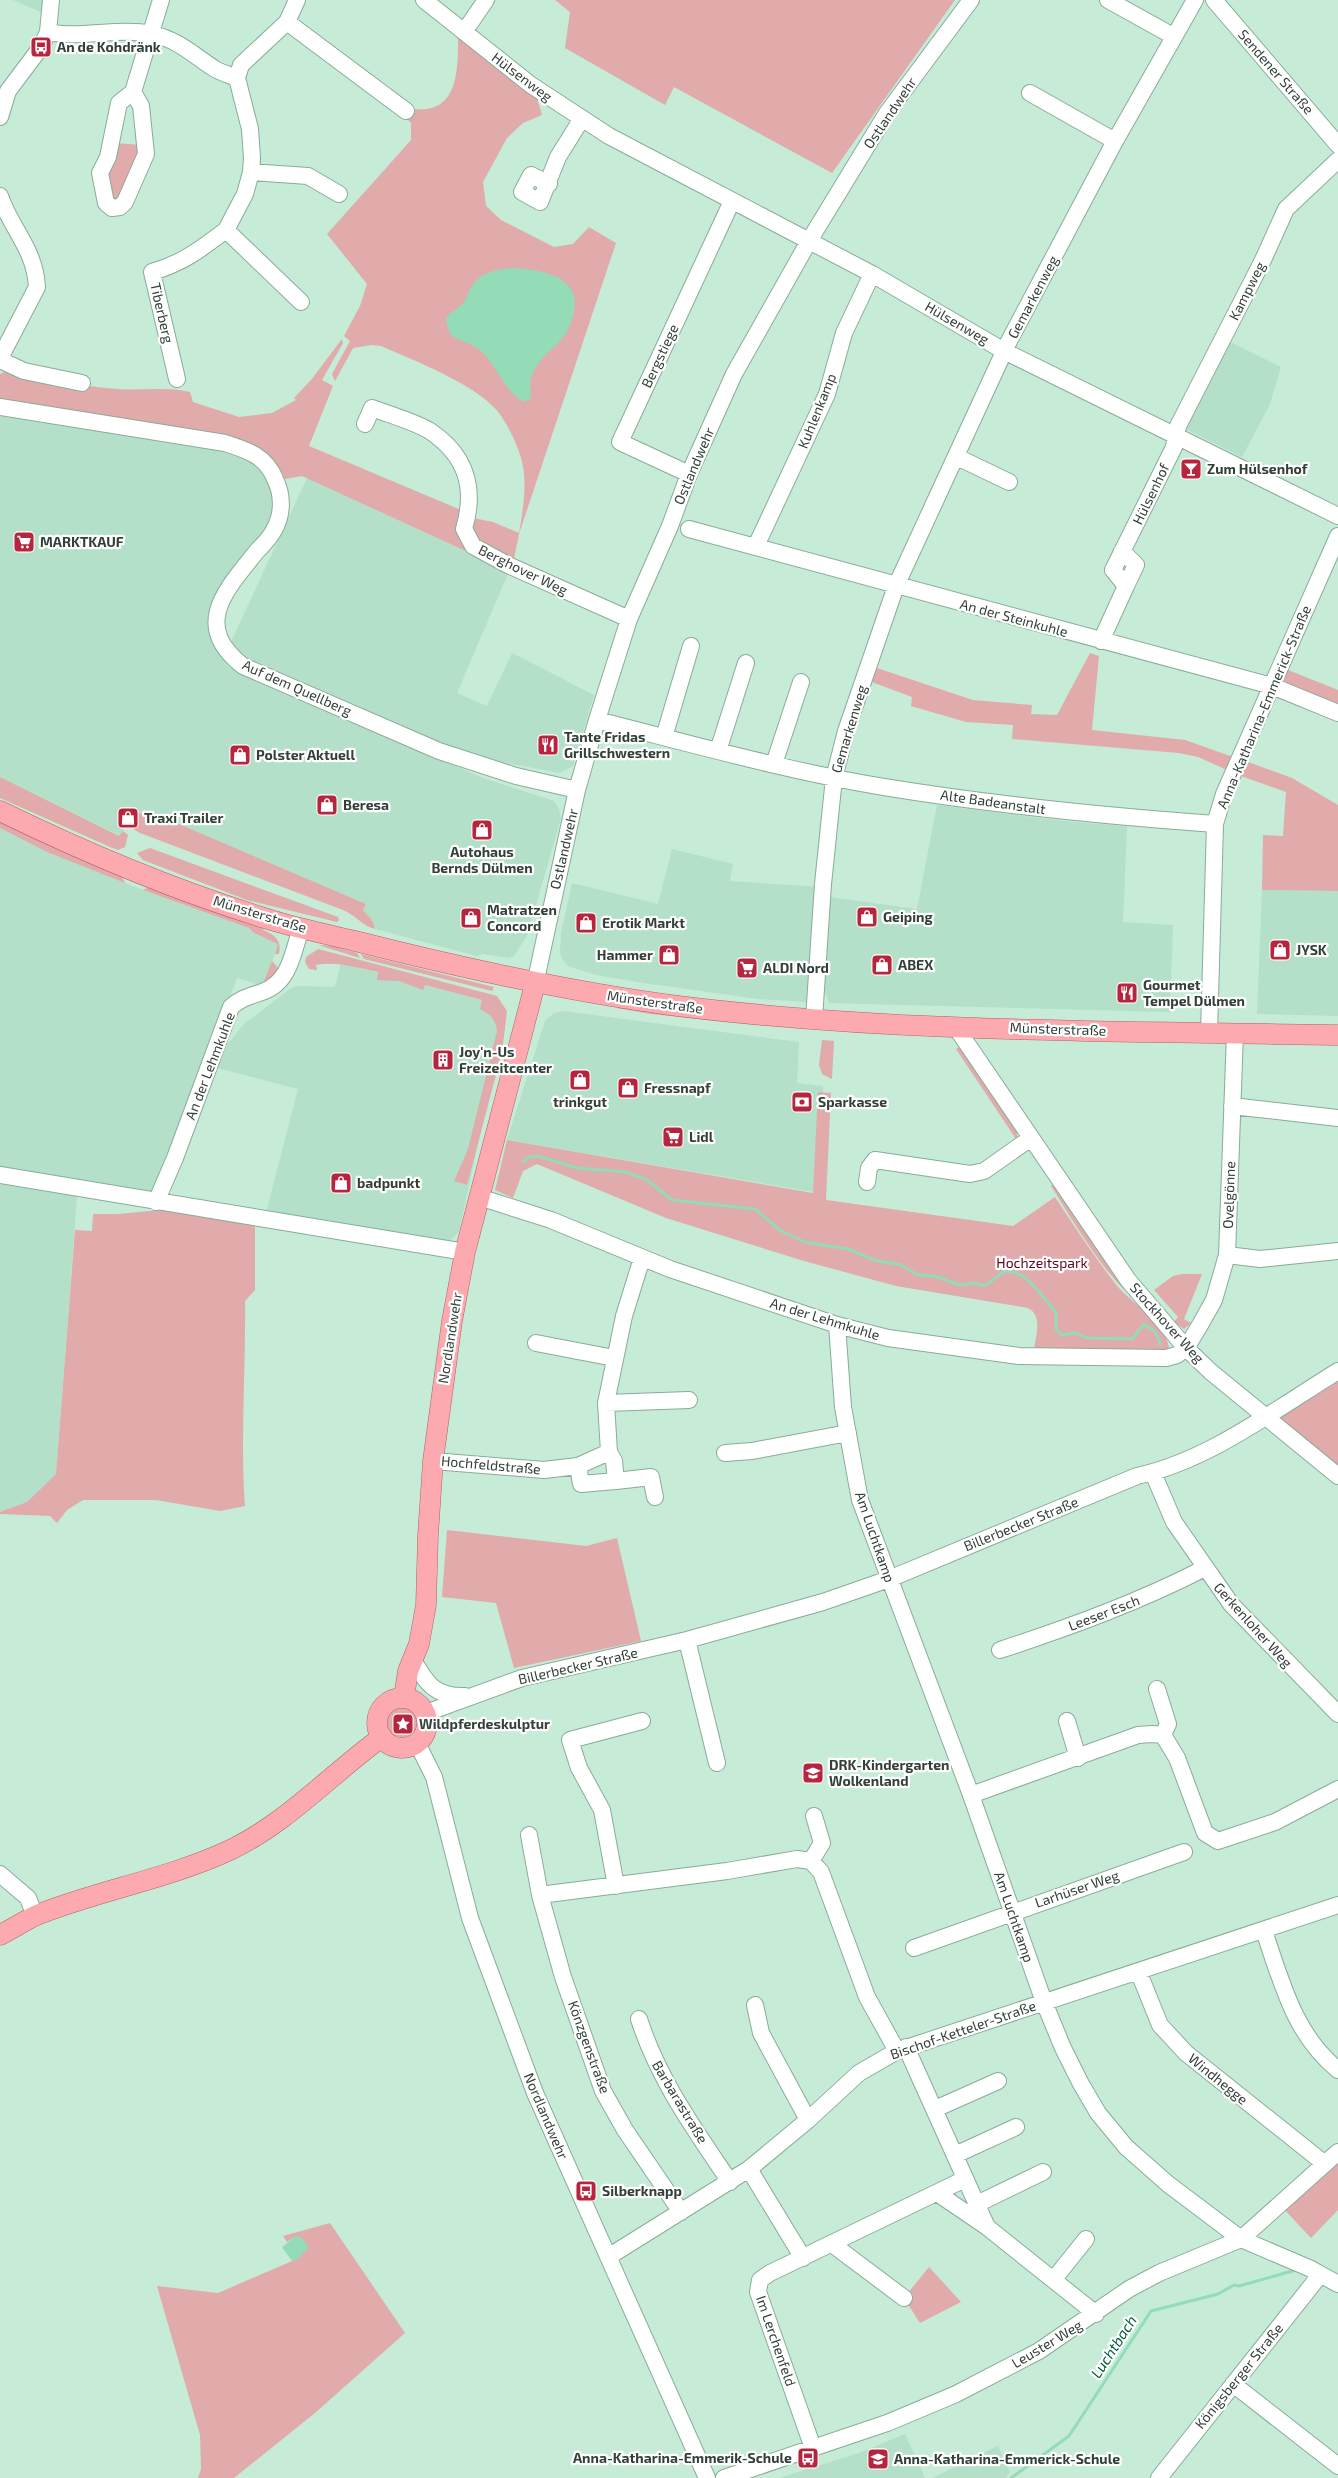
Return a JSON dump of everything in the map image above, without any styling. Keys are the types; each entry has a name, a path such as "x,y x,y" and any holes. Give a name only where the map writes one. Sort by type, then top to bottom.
{"main road":[{"name":"Münsterstraße","path":"0,811 41,831 194,894 269,920 535,984 679,1006 814,1019 955,1026 1338,1035"},
{"name":"Nordlandwehr","path":"404,1697 408,1671 422,1631 426,1605 433,1460 452,1321 478,1197 494,1145 535,984"},
{"path":"404,1697 417,1702 426,1713 426,1730 417,1743 410,1747 394,1747 382,1738 378,1730 378,1714 388,1701 404,1697"},
{"path":"0,1935 35,1916 196,1864 231,1849 263,1831 382,1738"}],"street":[{"path":"0,117 4,88 41,47 48,32 51,0"},
{"path":"133,92 141,106 146,154 125,202 120,207 112,208 106,202 100,173 108,156 119,103 133,92 152,34 160,0"},
{"path":"48,32 59,34 116,30 152,34 188,48 216,70 237,78 241,65 287,22 297,0"},
{"name":"Hülsenweg","path":"424,0 531,85 581,120 872,274 1004,351 1338,516"},
{"path":"464,32 486,0"},
{"name":"Ostlandwehr","path":"535,984 577,790 597,720 629,619 670,526 689,474 734,374 809,241 887,113 971,0"},
{"path":"1108,0 1173,36"},
{"name":"Gemarkenweg","path":"814,1019 823,884 834,778 846,731 896,586 1004,351 1115,141 1195,0"},
{"name":"Sendener Straße","path":"1214,0 1338,145"},
{"path":"287,22 406,111"},
{"name":"Tiberberg","path":"177,379 152,272 171,266 194,255 226,230 245,194 251,172 250,129 237,78"},
{"path":"1030,93 1115,141"},
{"path":"549,184 558,157 581,120"},
{"name":"Kampweg","path":"1175,437 1178,426 1262,260 1286,208 1338,160"},
{"path":"251,172 308,176 339,194"},
{"path":"0,196 3,205 28,248 36,274 37,287 0,359 24,372 82,383"},
{"name":"Bergstiege","path":"689,474 620,442 732,201"},
{"path":"226,230 302,302"},
{"name":"Kuhlenkamp","path":"756,546 827,394 844,333 872,274"},
{"name":"Auf dem Quellberg","path":"0,407 225,443 250,450 270,467 280,489 281,510 274,531 221,598 217,623 222,643 229,655 251,670 439,750 516,776 577,790"},
{"name":"Berghover Weg","path":"365,424 372,408 429,431 450,448 466,472 471,500 464,529 474,546 508,565 629,619"},
{"name":"Hülsenhof","path":"1101,642 1126,586 1113,570 1174,447 1175,437"},
{"path":"957,456 1009,482"},
{"name":"An der Steinkuhle","path":"689,529 1101,642 1272,686 1338,713"},
{"name":"Anna-Katharina-Emmerick-Straße","path":"1209,1033 1215,824 1224,794 1338,536"},
{"path":"664,737 691,646"},
{"path":"718,751 746,663"},
{"path":"774,764 801,682"},
{"name":"Alte Badeanstalt","path":"597,720 718,751 834,778 883,787 1078,814 1215,824"},
{"name":"An der Lehmkuhle","path":"156,1202 175,1158 231,1007 239,1000 263,992 282,979 301,928"},
{"name":"Stockhover Weg","path":"955,1026 1128,1280 1186,1348 1211,1372 1338,1476"},
{"name":"Ovelgönne","path":"1186,1348 1214,1300 1227,1255 1235,1033"},
{"path":"1232,1106 1338,1118"},
{"path":"866,1182 869,1168 875,1160 970,1174 984,1171 1031,1138"},
{"path":"0,1175 465,1252"},
{"name":"An der Lehmkuhle","path":"478,1197 551,1220 642,1258 837,1325 888,1338 1019,1356 1166,1358 1177,1355 1186,1348"},
{"path":"1227,1255 1260,1258 1338,1251"},
{"path":"616,1482 614,1461 609,1452 606,1403 614,1358 642,1258"},
{"name":"Am Luchtkamp","path":"837,1325 843,1408 860,1500 971,1795 1044,2002 1081,2084 1098,2113 1126,2147 1161,2178 1241,2239 1338,2284"},
{"path":"536,1343 614,1358"},
{"name":"Billerbecker Straße","path":"426,1713 470,1696 549,1671 687,1640 823,1602 889,1579 1137,1476 1152,1473 1207,1451 1338,1371"},
{"path":"606,1403 689,1400"},
{"path":"725,1453 752,1451 848,1433"},
{"name":"Hochfeldstraße","path":"433,1460 544,1470 578,1466 609,1452"},
{"path":"578,1466 581,1484 616,1482 651,1476 655,1497"},
{"name":"Gerkenloher Weg","path":"1152,1473 1174,1522 1231,1604 1254,1630 1338,1714"},
{"name":"Leeser Esch","path":"1000,1650 1129,1604 1163,1590 1205,1568"},
{"path":"687,1640 717,1762"},
{"name":"Billerbecker Straße","path":"413,1660 433,1688 448,1696 470,1696"},
{"path":"1157,1689 1168,1724 1163,1736"},
{"path":"616,1886 602,1810 579,1768 570,1740 642,1721"},
{"path":"1067,1721 1078,1758"},
{"path":"971,1795 1138,1735 1152,1734 1163,1736 1177,1758 1205,1833 1218,1841 1274,1822 1338,1788"},
{"name":"Nordlandwehr","path":"417,1743 434,1777 470,1918 498,1998 535,2093 707,2478"},
{"path":"811,1861 822,1844 814,1816"},
{"name":"Könzgenstraße","path":"529,1835 540,1895 563,1977 603,2091 625,2130 680,2212"},
{"name":"Larhüser Weg","path":"914,1948 1013,1911 1184,1852"},
{"path":"540,1895 616,1886 797,1859 811,1861 821,1872 867,1997 902,2049 935,2109 986,2227"},
{"path":"0,1874 28,1898 35,1916"},
{"name":"Bischof-Ketteler-Straße","path":"608,2257 749,2170 808,2120 858,2073 902,2049 1138,1973 1338,1905"},
{"path":"1264,1931 1287,1997 1301,2029 1322,2057 1338,2070"},
{"name":"Windhegge","path":"1138,1973 1160,2025 1186,2053 1325,2164"},
{"path":"755,2005 761,2033 808,2120"},
{"name":"Barbarastraße","path":"639,2019 648,2049 677,2103 730,2182"},
{"path":"935,2109 998,2081"},
{"path":"955,2155 1016,2127"},
{"name":"Leuster Weg","path":"724,2478 878,2426 956,2394 1039,2352 1096,2314 1129,2289 1159,2273 1241,2239 1338,2152"},
{"path":"749,2170 803,2258"},
{"path":"977,2204 1043,2172"},
{"name":"Im Lerchenfeld","path":"813,2448 758,2292 760,2280 965,2179"},
{"path":"936,2193 986,2227 1096,2314"},
{"path":"1054,2279 1086,2239"},
{"path":"832,2244 904,2298"},
{"name":"Königsberger Straße","path":"1161,2477 1320,2275"},
{"path":"1233,2384 1338,2466"}],"shaded area":[{"path":"13,0 44,0 43,13"},
{"path":"515,268 547,273 557,277 571,290 575,299 569,328 562,339 535,368 531,380 531,398 525,402 511,392 484,354 450,333 446,319 464,302 478,279 489,272"},
{"path":"1228,341 1281,367 1270,404 1242,457 1183,428"},
{"path":"0,407 118,435 232,453 249,459 264,475 272,492 273,505 269,522 258,539 223,580 214,600 209,619 216,649 229,667 252,679 483,778 554,801 559,809 561,818 527,936 514,956 508,958 483,954 477,956 375,929 372,920 363,910 366,904 154,814 151,818 134,811 120,836 0,777"},
{"path":"307,478 509,571 457,693 487,706 512,653 594,695 573,766 560,773 486,759 455,749 255,664 235,647 231,642"},
{"path":"937,805 1073,822 1127,826 1123,922 1173,925 1170,1012 829,1003 824,989 829,897 917,909"},
{"path":"0,828 47,852 143,890 249,928 254,933 279,944 262,986 237,978 154,1195 78,1182 56,1474 27,1502 0,1512"},
{"path":"672,849 733,864 730,881 819,887 807,1002 758,999 644,983 596,975 568,966 562,959 560,952 561,933 572,883 658,904"},
{"path":"1262,890 1338,891 1338,1016 1257,1014"},
{"path":"341,963 497,1004 504,1024 459,1232 448,1242 266,1213 298,1089 217,1068 228,1044 243,1025 291,988 300,986 335,987"},
{"path":"563,1011 799,1042 797,1083 823,1086 820,1193 507,1140 545,1021 554,1013"},
{"path":"296,2236 301,2237 309,2247 299,2258 292,2261 282,2247"},
{"name":"Anna-Katharina-Emmerick-Schule","path":"905,2434 925,2478 779,2478 859,2453"},
{"name":"Anna-Katharina-Emmerick-Schule","path":"998,2446 1010,2472 1006,2478 932,2478"}],"green space":[{"path":"555,0 955,0 832,173 674,87 665,105 565,48 570,12"},
{"path":"458,34 537,98 542,115 523,123 507,138 483,182 486,206 501,220 554,247 573,244 589,227 616,243 519,534 514,559 478,542 470,532 473,518 493,522 519,533 524,496 523,467 515,441 499,413 489,403 461,383 381,346 371,345 353,348 335,381 332,374 350,341 344,336 360,306 367,284 327,234 411,140 411,123 404,115 407,108 424,109 437,106 446,99 456,77"},
{"path":"115,143 141,145 142,153 116,201 110,195 108,167"},
{"path":"342,339 343,343 322,380 333,386 309,446 461,510 459,533 470,553 302,476 285,479 276,464 264,452 234,437 0,399 0,374 7,371 103,388 181,390 190,392 193,402 239,417 272,413 296,400 294,398 311,380"},
{"path":"1090,653 1099,656 1092,730 1185,740 1233,757 1227,770 1198,757 1179,753 1012,739 1013,725 966,722 911,706 912,697 872,682 877,668 973,700 1032,705 1031,714 1057,715"},
{"path":"1288,670 1338,690 1338,707 1282,685"},
{"path":"1248,762 1292,778 1338,805 1338,891 1262,890 1263,835 1283,836 1286,792 1241,776"},
{"path":"0,777 119,836 123,831 128,835 125,847 118,850 110,847 0,798"},
{"path":"134,811 151,818 153,813 366,904 363,910 372,920 375,929 343,910 140,833 126,825"},
{"path":"0,818 121,875 125,883 47,852 0,828"},
{"path":"150,848 338,917 339,920 337,922 247,900 143,860 137,853"},
{"path":"151,886 264,927 263,930 277,939 280,949 279,954 275,954 278,944 254,933 249,928 143,890"},
{"path":"318,945 334,946 357,953 360,958"},
{"path":"318,949 497,996 507,1011 502,1052 467,1185 454,1181 468,1149 497,1031 492,1017 480,1009 482,1000 425,985 423,990 399,981 377,980 378,972 347,965 324,964 316,965 317,970 309,969 305,962 306,957"},
{"path":"361,954 494,987 492,991 364,959"},
{"path":"272,961 279,969 277,974 262,986"},
{"path":"616,1008 626,1008 735,1023 651,1014"},
{"path":"822,1040 834,1041 832,1079 822,1074 819,1065"},
{"path":"959,1047 1016,1128 1018,1142 956,1049"},
{"name":"Hochzeitspark","path":"818,1092 831,1093 826,1200 1013,1226 1055,1197 1114,1282 1161,1328 1169,1348 1165,1351 1034,1349 1037,1321 1033,1311 1028,1308 896,1286 804,1261 666,1218 537,1164 523,1171 513,1198 495,1190 507,1140 813,1193"},
{"path":"1055,1183 1137,1299 1114,1279 1102,1264 1051,1186"},
{"path":"159,1210 255,1224 255,1290 245,1301 243,1455 245,1506 220,1511 156,1500 83,1500 67,1510 57,1523 50,1516 0,1514 0,1512 27,1502 56,1474 75,1230 92,1231 93,1214 119,1214"},
{"path":"1202,1274 1184,1319 1191,1323 1184,1329 1174,1322 1178,1317 1154,1290 1173,1276"},
{"path":"1338,1371 1338,1476 1265,1416"},
{"path":"447,1530 586,1546 617,1538 641,1641 514,1668 496,1603 442,1597"},
{"path":"402,1705 409,1706 415,1710 419,1716 419,1730 415,1736 409,1740 402,1741 395,1740 389,1736 385,1730 384,1723 385,1716 389,1710 395,1706"},
{"path":"1338,2159 1338,2210 1311,2238 1283,2208"},
{"path":"330,2223 405,2333 315,2413 234,2478 198,2478 201,2469 200,2435 157,2286 218,2293 299,2258 296,2236 287,2242 283,2236"},
{"path":"929,2267 961,2302 920,2323 904,2298"}],"waterway":[{"path":"523,1162 529,1157 538,1156 577,1168 626,1172 647,1180 672,1200 755,1209 781,1231 805,1242 848,1249 874,1260 901,1265 918,1275 934,1276 960,1285 976,1283 986,1285 1003,1272 1019,1274 1033,1285 1056,1312 1056,1329 1062,1335 1076,1333 1087,1338 1132,1339 1144,1324 1156,1334 1160,1344"},
{"name":"Luchtbach","path":"1011,2478 1069,2436 1151,2311 1218,2294 1234,2285 1239,2286 1296,2270"}],"place":[{"name":"An de Kohdränk","path":"41,47"},
{"name":"Zum Hülsenhof","path":"1191,469"},
{"name":"MARKTKAUF","path":"24,542"},
{"name":"Tante Fridas Grillschwestern","path":"548,745"},
{"name":"Polster Aktuell","path":"240,755"},
{"name":"Beresa","path":"327,805"},
{"name":"Traxi Trailer","path":"128,818"},
{"name":"Autohaus Bernds Dülmen","path":"482,830"},
{"name":"Geiping","path":"867,917"},
{"name":"Matratzen Concord","path":"471,918"},
{"name":"Erotik Markt","path":"586,923"},
{"name":"JYSK","path":"1280,950"},
{"name":"Hammer","path":"669,955"},
{"name":"ABEX","path":"882,965"},
{"name":"ALDI Nord","path":"747,968"},
{"name":"Gourmet Tempel Dülmen","path":"1127,993"},
{"name":"Joy'n-Us Freizeitcenter","path":"443,1060"},
{"name":"trinkgut","path":"580,1080"},
{"name":"Fressnapf","path":"628,1088"},
{"name":"Sparkasse","path":"802,1102"},
{"name":"Lidl","path":"673,1137"},
{"name":"badpunkt","path":"341,1183"},
{"name":"Wildpferdeskulptur","path":"403,1724"},
{"name":"DRK-Kindergarten Wolkenland","path":"813,1773"},
{"name":"Silberknapp","path":"586,2191"},
{"name":"Anna-Katharina-Emmerik-Schule","path":"808,2458"},
{"name":"Anna-Katharina-Emmerick-Schule","path":"878,2459"}]}
